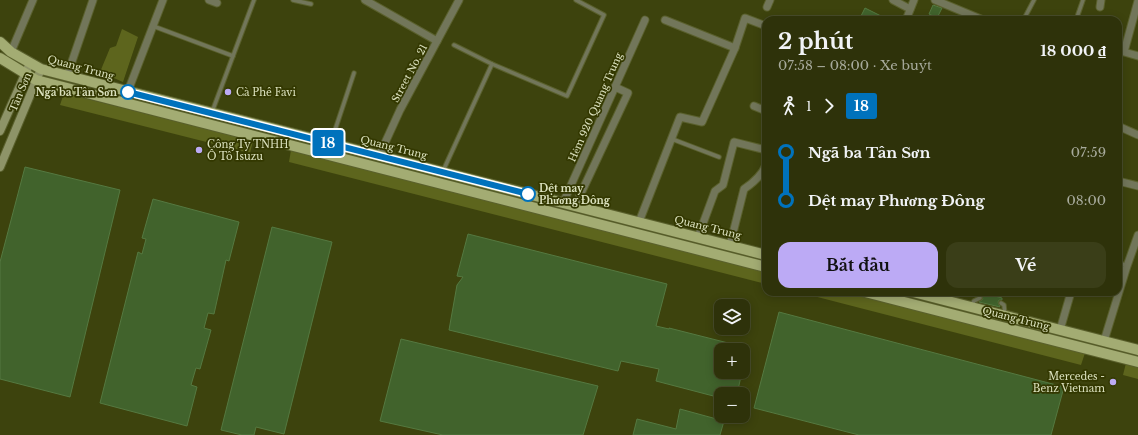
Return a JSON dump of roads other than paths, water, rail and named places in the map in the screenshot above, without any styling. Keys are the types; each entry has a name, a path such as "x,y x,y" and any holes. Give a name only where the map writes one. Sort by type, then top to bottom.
{"main road":[{"name":"Quang Trung","path":"0,42 11,52 41,69 762,254"},
{"path":"0,58 36,80 762,266"},
{"path":"273,140 276,129"},
{"path":"375,166 379,156"},
{"name":"Quang Trung","path":"881,296 1138,362"},
{"name":"Quang Trung","path":"937,296 971,307 1138,350"},
{"path":"1100,352 1104,341"}],"street":[{"path":"11,52 34,0"},
{"path":"67,76 93,0"},
{"path":"128,92 163,0"},
{"path":"209,0 217,3"},
{"path":"365,0 437,41"},
{"name":"Street No. 21","path":"379,156 400,110 459,0"},
{"path":"893,0 910,9"},
{"path":"907,16 914,0"},
{"path":"935,0 973,16"},
{"path":"1122,47 1138,1"},
{"path":"640,222 680,117 702,122 735,48 745,18 762,24"},
{"name":"Hẻm 920 Quang Trung","path":"563,203 645,20"},
{"path":"666,20 735,48"},
{"path":"1122,50 1138,56"},
{"name":"Tân Sơn","path":"0,130 30,64"},
{"name":"Tân Sơn","path":"0,167 41,69"},
{"path":"575,206 628,93 615,87"},
{"path":"754,106 762,109"},
{"path":"1122,128 1138,135"},
{"path":"698,237 715,191 723,185 734,142 762,149"},
{"path":"730,245 744,189 752,184 762,172"},
{"path":"1122,182 1138,186"},
{"path":"1122,280 1138,235"},
{"path":"1060,330 1070,296"},
{"path":"1104,341 1117,296"}],"lane":[{"path":"212,113 254,0"},
{"path":"293,0 311,4"},
{"path":"454,46 567,96 604,15 576,0"},
{"path":"1026,16 1034,0"},
{"path":"1077,16 1083,0"},
{"path":"153,26 233,56"},
{"path":"443,172 492,64"},
{"path":"331,143 354,73"},
{"path":"672,138 719,157"},
{"path":"1122,264 1126,266"},
{"path":"971,307 974,301 980,298"},
{"path":"1001,303 1004,305 1005,316"}],"place":[{"name":"Ngã ba Tân Sơn","path":"128,92"},
{"name":"Cà Phê Favi","path":"228,92"},
{"name":"Công Ty TNHH Ô Tô Isuzu","path":"199,150"},
{"name":"Dệt may Phương Đông","path":"528,194"},
{"name":"Mercedes - Benz Vietnam","path":"1113,382"}]}
